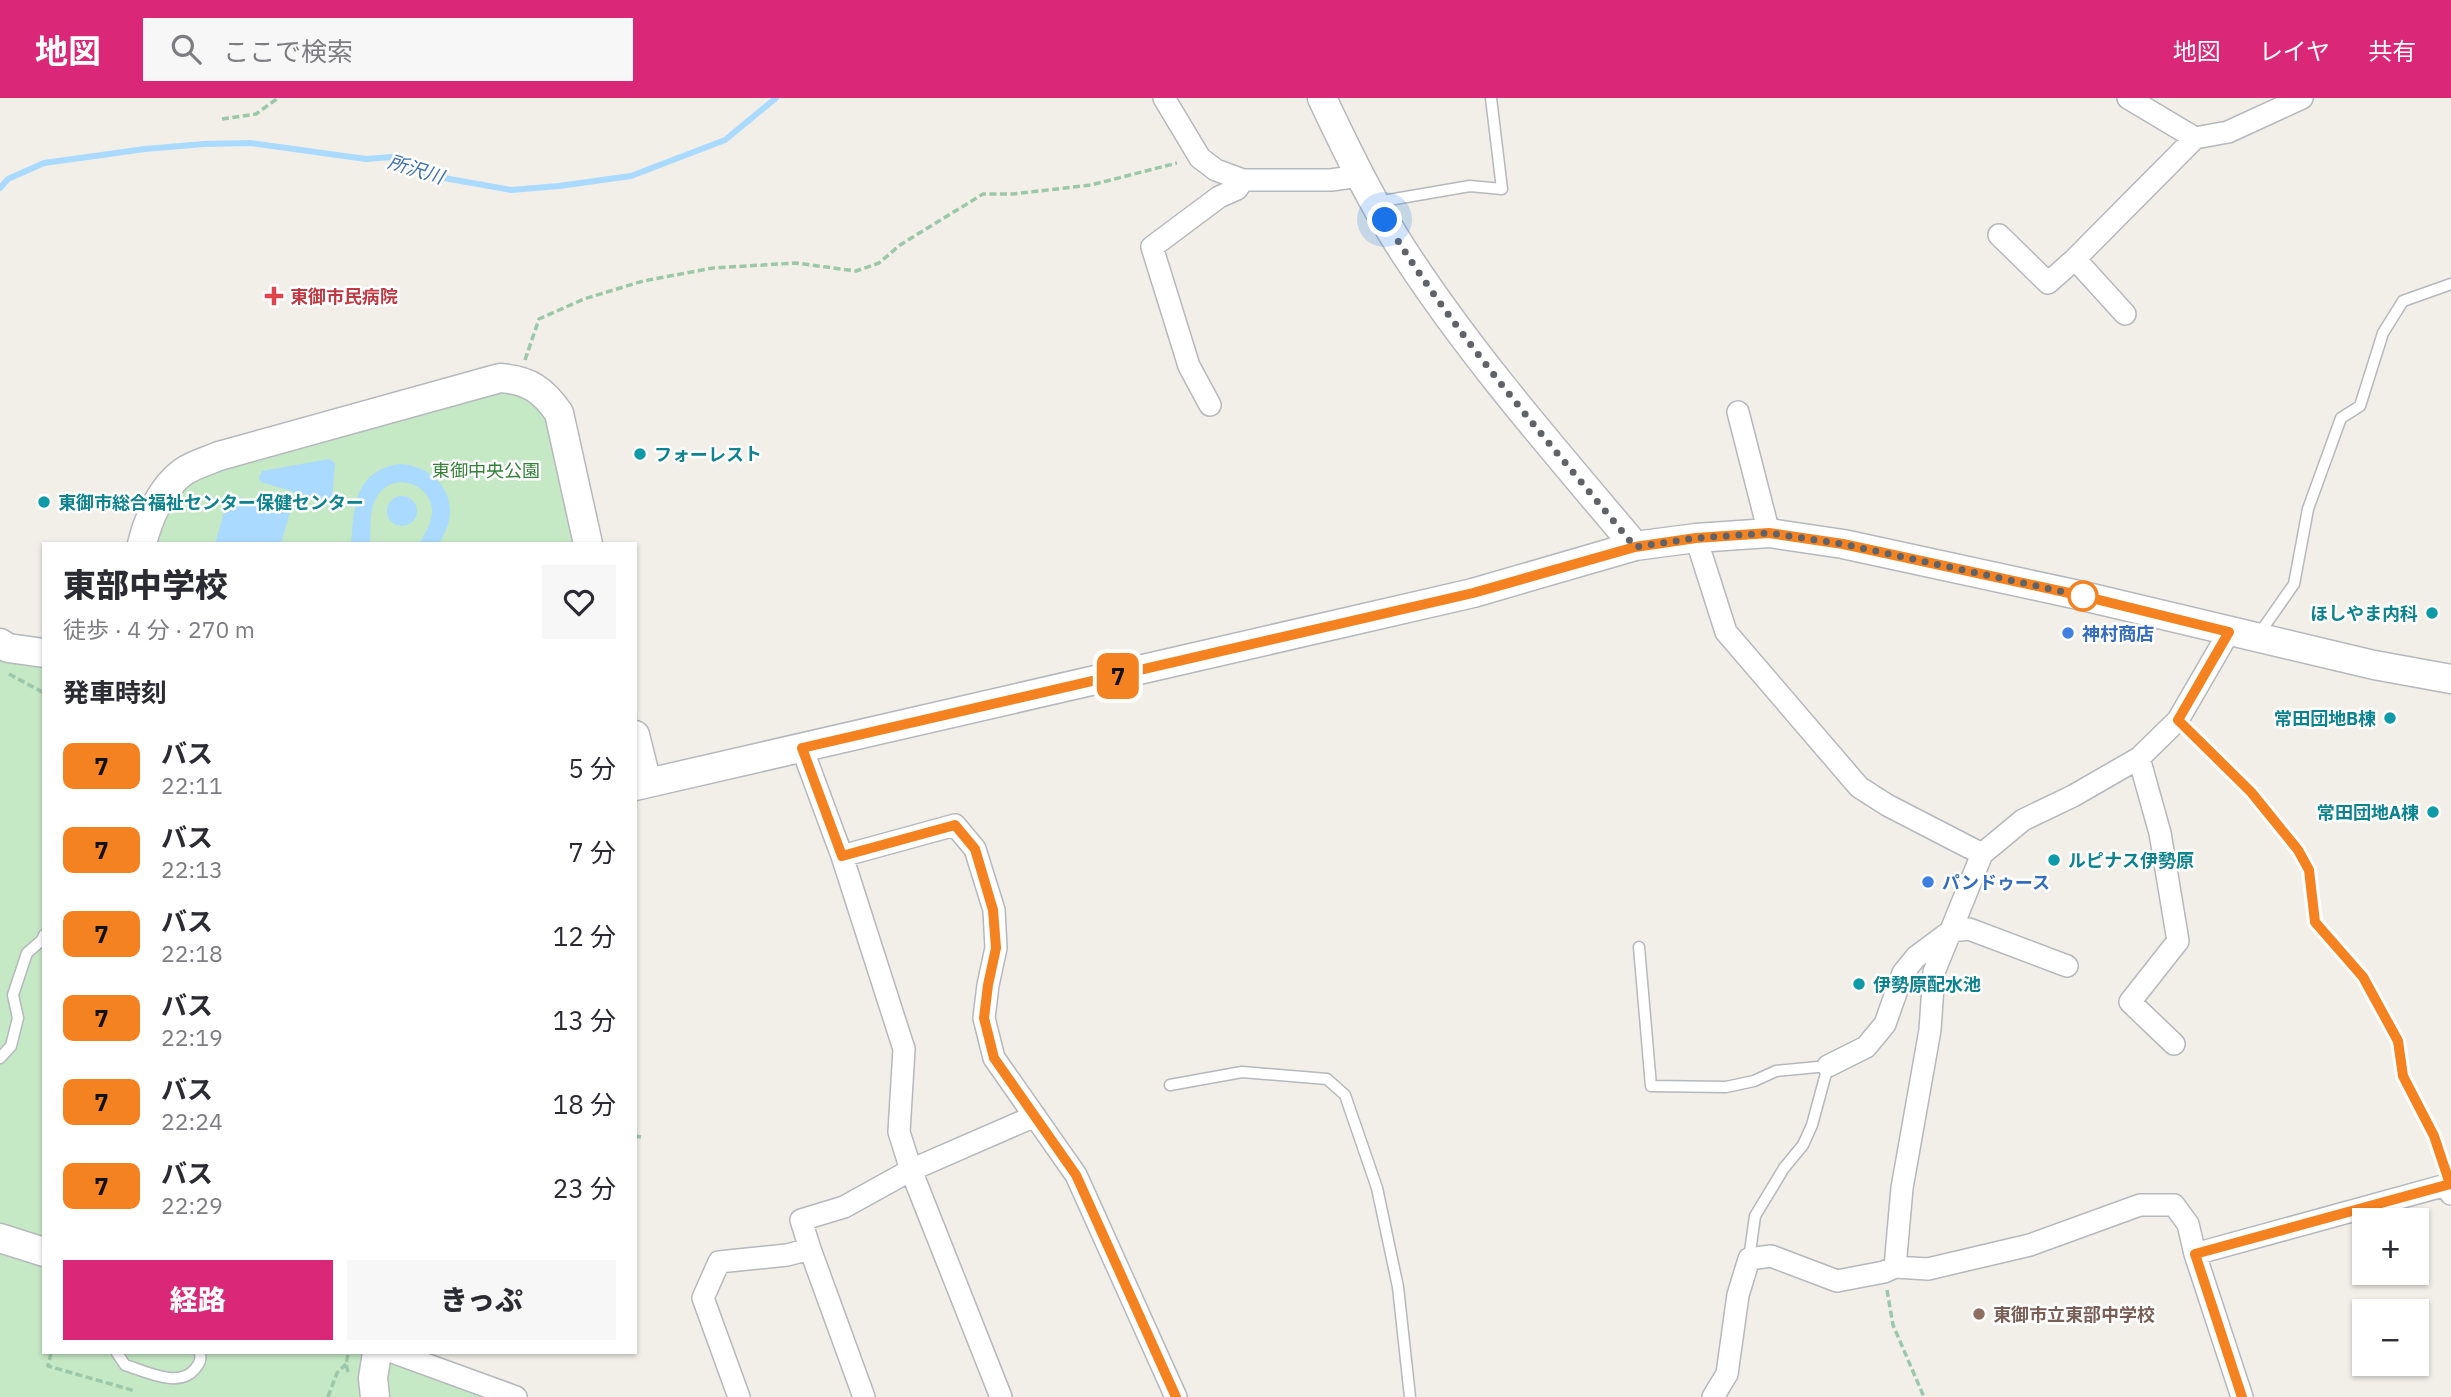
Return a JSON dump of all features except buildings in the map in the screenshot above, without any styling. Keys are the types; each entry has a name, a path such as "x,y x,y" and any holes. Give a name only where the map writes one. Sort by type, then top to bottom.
{"street":[{"path":"1164,98 1200,159 1216,170 1243,180 1331,180 1359,176"},
{"path":"1322,98 1374,202 1455,325 1635,547"},
{"path":"2128,98 2195,138"},
{"path":"1999,235 2048,283 2195,138 2228,132 2302,98"},
{"path":"1210,405 1189,366 1152,247 1219,197 1237,189 1243,180"},
{"path":"2075,259 2125,314"},
{"path":"143,542 155,506 171,485 183,473 219,456 500,378 519,379 548,398 559,414 588,542"},
{"path":"1738,412 1769,533"},
{"path":"637,752 641,785 1473,593 1635,547 1696,538 1769,533 1843,544 2083,596 2374,666 2451,679"},
{"path":"1696,538 1726,632 1859,787 1887,805 1982,854"},
{"path":"1889,1269 1930,1030 1934,972 1982,854 2023,820 2073,796 2139,758 2178,720 2229,632"},
{"path":"1,656 8,648 42,653"},
{"path":"802,748 842,856 904,1049 899,1132 911,1170 1001,1397"},
{"path":"2139,758 2160,833 2178,941 2130,1002 2174,1044"},
{"path":"842,856 955,825 975,849 993,910 996,948 984,1018 994,1058 1076,1175 1176,1397"},
{"path":"1828,1066 1866,1047 1885,1024 1903,973 1916,957 1951,931 1969,929 2067,966"},
{"path":"864,1397 801,1220 844,1207 911,1170 1035,1116"},
{"path":"2195,1254 2450,1189"},
{"path":"1713,1397 1727,1374 1738,1295 1749,1259 1771,1256 1837,1281 1889,1269 1928,1269 2030,1245 2140,1205 2174,1205 2188,1224 2195,1254 2242,1397"},
{"path":"0,1238 42,1251"},
{"path":"739,1397 703,1298 719,1262 787,1255 810,1249"},
{"path":"375,1397 373,1378 377,1354"},
{"path":"398,1354 516,1397"}],"lane":[{"path":"1374,202 1470,186 1502,189 1490,98"},
{"path":"2257,636 2294,584 2308,509 2341,418 2360,406 2384,332 2403,301 2451,284"},
{"path":"2178,720 2251,792 2298,850 2309,870 2315,922 2363,977 2398,1041 2403,1076 2434,1136 2450,1189"},
{"path":"0,1058 10,1046 18,1018 13,995 27,953 42,940"},
{"path":"1639,947 1651,1086 1726,1087 1754,1081 1776,1071 1828,1066 1812,1125 1803,1145 1784,1168 1755,1216 1749,1259"},
{"path":"1170,1085 1242,1072 1327,1079 1345,1095 1377,1188 1398,1287 1410,1397"},
{"path":"118,1354 125,1365 177,1379 187,1377 192,1372 198,1365 200,1354"}],"path":[{"path":"222,119 256,114 278,98"},
{"path":"519,379 538,319 584,299 643,281 713,268 796,263 856,271 879,263 900,245 983,194 1013,194 1091,185 1153,167 1200,159"},
{"path":"1,656 42,691"},
{"path":"1889,1269 1893,1325 1924,1397"},
{"path":"51,1354 48,1366 135,1391"},
{"path":"328,1397 337,1373 346,1364"}],"green space":[{"name":"東御中央公園","path":"487,392 517,392 533,401 550,418 580,542 157,542 163,518 177,491 195,477"},
{"path":"0,657 42,662 42,1354 366,1354 365,1356 492,1397 0,1397"}],"water":[{"path":"329,459 335,463 332,498 328,502 261,482 259,478 262,471"},
{"path":"399,464 409,465 427,472 441,484 449,502 450,516 440,542 420,542 430,522 432,508 422,490 403,482 383,489 375,500 371,516 370,542 351,542 353,517 359,493 373,474"},
{"path":"229,494 290,512 282,542 216,542"},
{"path":"402,496 413,500 417,511 413,522 402,526 391,522 387,511 391,500"}],"waterway":[{"name":"所沢川","path":"0,188 8,179 44,163 145,149 250,143 366,159 392,157 427,175 511,190 559,186 631,176 725,140 776,98"}],"bus line":[{"name":"7","path":"1176,1397 1076,1175 994,1058 984,1018 996,948 993,910 975,849 955,825 842,856 802,748 1473,593 1635,547 1696,538 1769,533 1843,544 2083,596 2229,632 2178,720 2251,792 2298,850 2309,870 2315,922 2363,977 2398,1041 2403,1076 2434,1136 2450,1184 2195,1254 2242,1397"}],"place":[{"name":"東御市民病院","path":"274,296"},
{"name":"フォーレスト","path":"640,454"},
{"name":"東御市総合福祉センター保健センター","path":"44,502"},
{"name":"ほしやま内科","path":"2432,613"},
{"name":"神村商店","path":"2068,633"},
{"name":"常田団地B棟","path":"2390,718"},
{"name":"常田団地A棟","path":"2433,812"},
{"name":"ルピナス伊勢原","path":"2054,860"},
{"name":"パンドゥース","path":"1928,882"},
{"name":"伊勢原配水池","path":"1859,984"},
{"name":"東御市立東部中学校","path":"1979,1314"}],"route":[{"path":"1385,220 1455,325 1635,547 1696,538 1769,533 1843,544 2083,596"}]}
